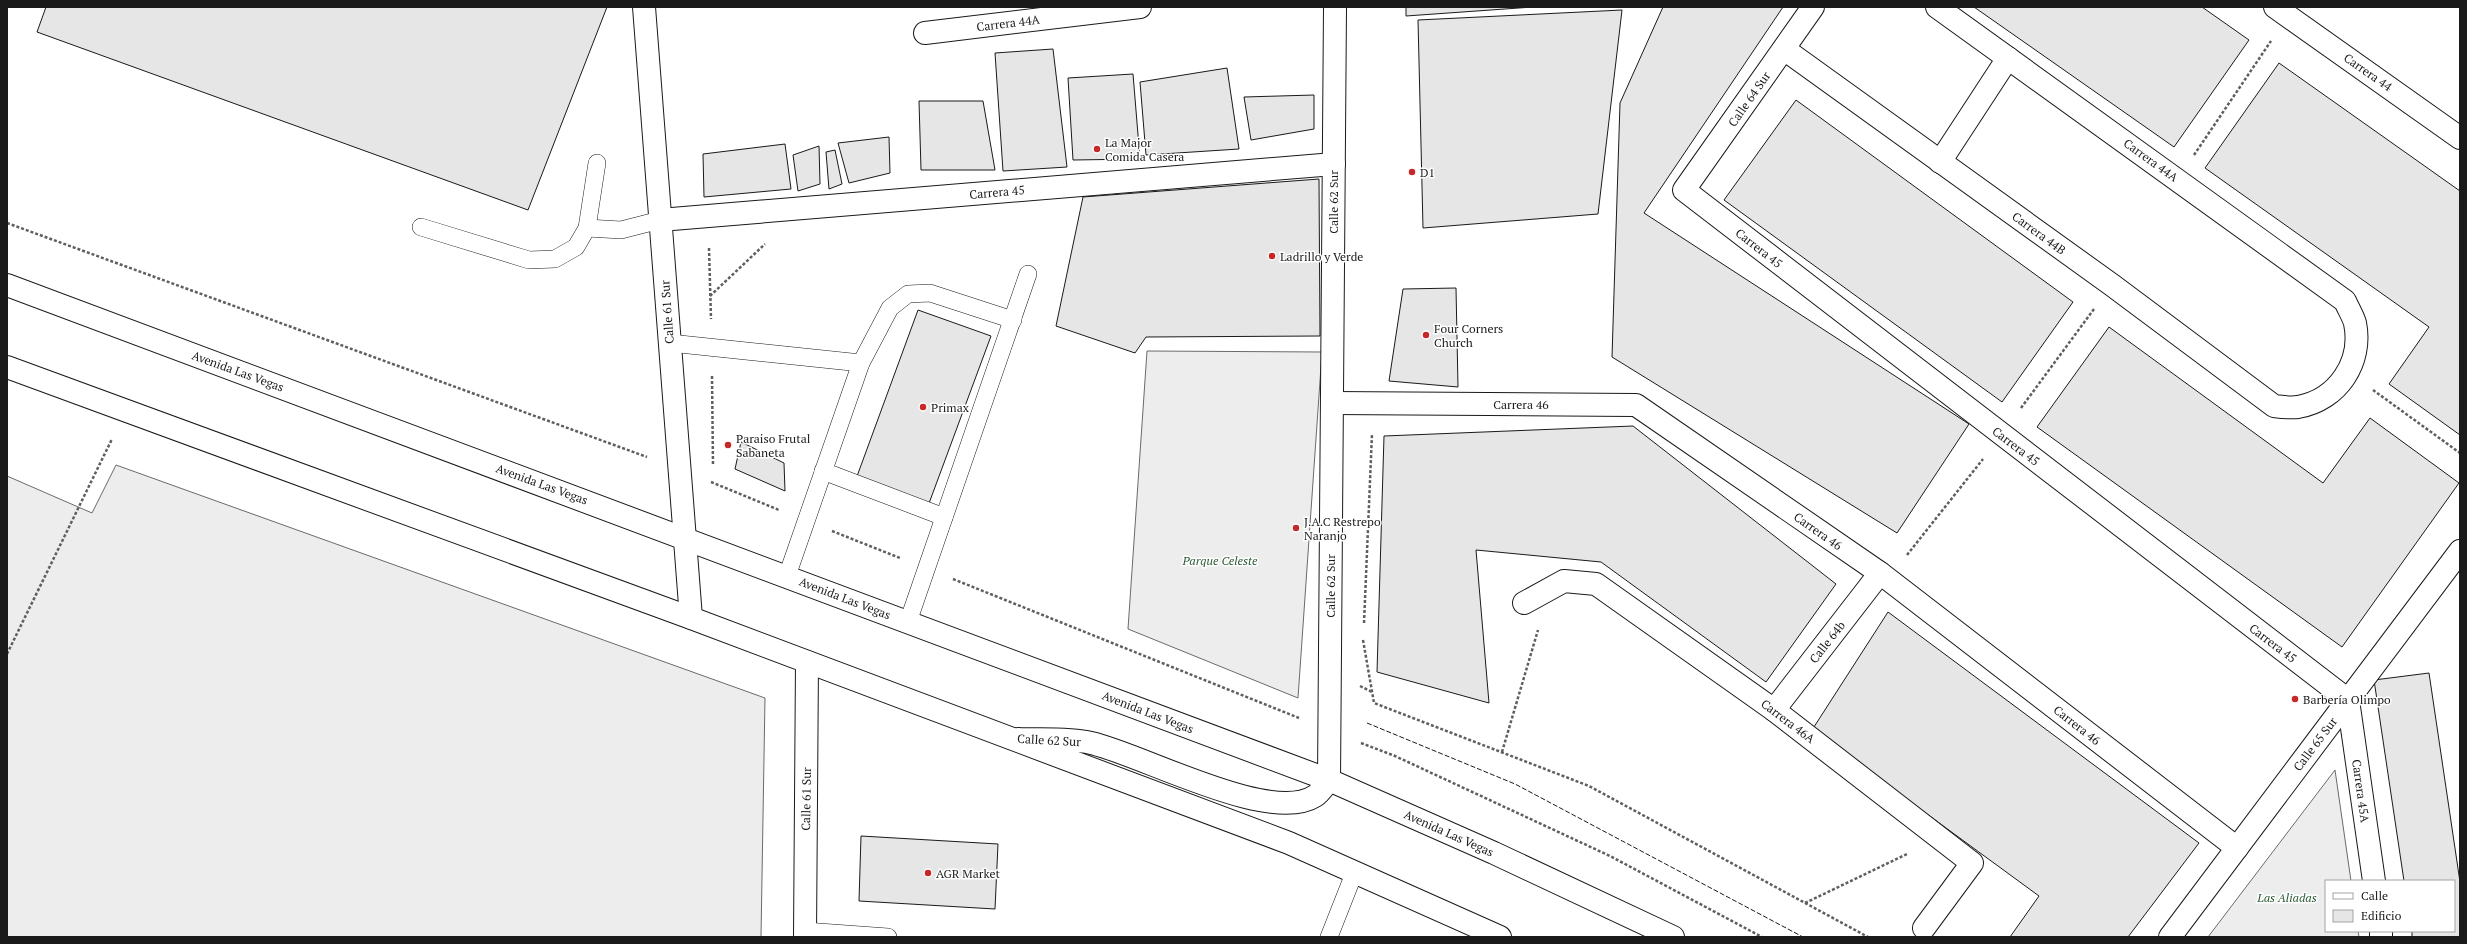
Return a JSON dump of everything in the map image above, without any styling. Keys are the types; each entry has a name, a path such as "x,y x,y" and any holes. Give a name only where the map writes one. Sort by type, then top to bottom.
{"street":[{"name":"Calle 61 Sur","path":"644,7 691,618"},
{"name":"Carrera 44A","path":"925,33 1140,7"},
{"name":"Calle 62 Sur","path":"1010,738 1090,742 1241,796 1270,802 1299,802 1315,796 1329,780 1335,7"},
{"name":"Calle 64 Sur","path":"1684,190 1813,7"},
{"name":"Carrera 44A","path":"1937,7 2178,179 2345,301 2355,322 2357,344 2349,373"},
{"name":"Carrera 44","path":"2282,12 2460,138"},
{"name":"Carrera 44B","path":"1784,49 2112,285 2274,406 2297,407 2317,402 2337,389 2349,373"},
{"path":"1940,162 2008,58"},
{"name":"Carrera 45","path":"660,220 1334,164"},
{"name":"Carrera 45","path":"1684,190 2001,435 2348,700"},
{"name":"Avenida Las Vegas","path":"7,285 685,537 1329,780 1494,853 1673,937"},
{"path":"7,367 691,618 1289,844 1354,871 1500,937"},
{"name":"Carrera 46","path":"1332,403 1636,405 1884,576 2237,848"},
{"name":"Calle 65 Sur","path":"2170,937 2460,551"},
{"name":"Calle 64b","path":"1774,710 1884,576"},
{"name":"Carrera 46A","path":"1524,603 1564,581 1596,584 1774,710 1940,838 1972,864 1924,928"},
{"name":"Calle 61 Sur","path":"805,934 807,662"},
{"name":"Carrera 45A","path":"2348,700 2374,880"}],"lane":[{"path":"421,227 529,260 555,259 576,247 587,228 597,163"},
{"path":"587,228 621,230 660,220"},
{"path":"908,622 1028,274"},
{"path":"787,576 861,363 890,308 908,294 930,293 1013,320"},
{"path":"670,343 861,363"},
{"path":"823,471 944,517"},
{"path":"1329,937 1354,871"},
{"path":"805,934 888,937"}],"path":[{"path":"2178,179 2282,12"},
{"path":"7,223 679,470 1278,710"},
{"path":"710,296 768,241"},
{"path":"1884,576 2001,435 2112,285"},
{"path":"2349,373 2460,453"},
{"path":"1373,404 1363,639 1374,702 1589,786 1868,937"},
{"path":"7,654 113,437"},
{"path":"1502,752 1551,588"},
{"path":"1395,756 1610,856 1762,937"},
{"path":"1805,903 1940,838"}],"shaded area":[{"name":"Parque Celeste","path":"1147,351 1322,352 1298,698 1128,629"},
{"path":"116,465 765,698 761,937 7,937 7,476 92,513"},
{"name":"Las Aliadas","path":"2335,770 2351,880 2325,880 2325,932 2358,932 2359,937 2208,937"}],"building":[{"path":"46,7 607,7 528,210 37,32"},
{"path":"1406,7 1533,7 1406,16"},
{"path":"1663,7 1783,7 1644,213 1969,424 1897,533 1612,357 1620,103"},
{"path":"1974,7 2202,7 2249,40 2174,147"},
{"path":"1622,10 1598,214 1423,228 1418,20"},
{"path":"1053,49 1067,167 1003,171 995,53"},
{"path":"2279,63 2460,191 2460,435 2389,384 2429,327 2205,168"},
{"path":"1227,68 1239,149 1146,155 1140,82"},
{"path":"1133,74 1140,159 1073,160 1068,78"},
{"path":"1314,95 1314,129 1251,140 1244,97"},
{"path":"1796,100 2073,302 2002,402 1724,200"},
{"path":"919,101 983,101 995,170 921,170"},
{"path":"889,137 890,173 849,183 838,143"},
{"path":"785,144 791,189 704,197 703,154"},
{"path":"819,146 820,184 798,191 793,155"},
{"path":"835,150 842,184 829,189 826,152"},
{"path":"1319,179 1320,336 1146,337 1135,353 1056,326 1083,197"},
{"name":"Four Corners Church","path":"1456,288 1458,387 1389,381 1403,289"},
{"name":"Primax","path":"918,310 991,336 928,506 856,479"},
{"path":"2109,327 2323,483 2370,418 2459,483 2342,647 2037,427"},
{"path":"1633,426 1836,584 1766,682 1601,562 1476,550 1489,703 1377,672 1384,436"},
{"path":"741,442 784,463 785,491 735,469"},
{"path":"1888,612 2199,843 2128,937 2010,937 2039,896 1812,730"},
{"path":"2429,673 2460,882 2460,937 2412,937 2412,932 2455,932 2455,880 2404,880 2374,680"},
{"name":"AGR Market","path":"861,836 998,844 995,909 859,901"}],"fence":[{"path":"1367,723 1515,784 1803,937"}],"place":[{"name":"La Major Comida Casera","path":"1097,149"},
{"name":"D1","path":"1412,172"},
{"name":"Ladrillo y Verde","path":"1272,256"},
{"name":"Four Corners Church","path":"1426,335"},
{"name":"Primax","path":"923,407"},
{"name":"Paraiso Frutal Sabaneta","path":"728,445"},
{"name":"J.A.C Restrepo Naranjo","path":"1296,528"},
{"name":"Barbería Olimpo","path":"2295,699"},
{"name":"AGR Market","path":"928,873"}]}
